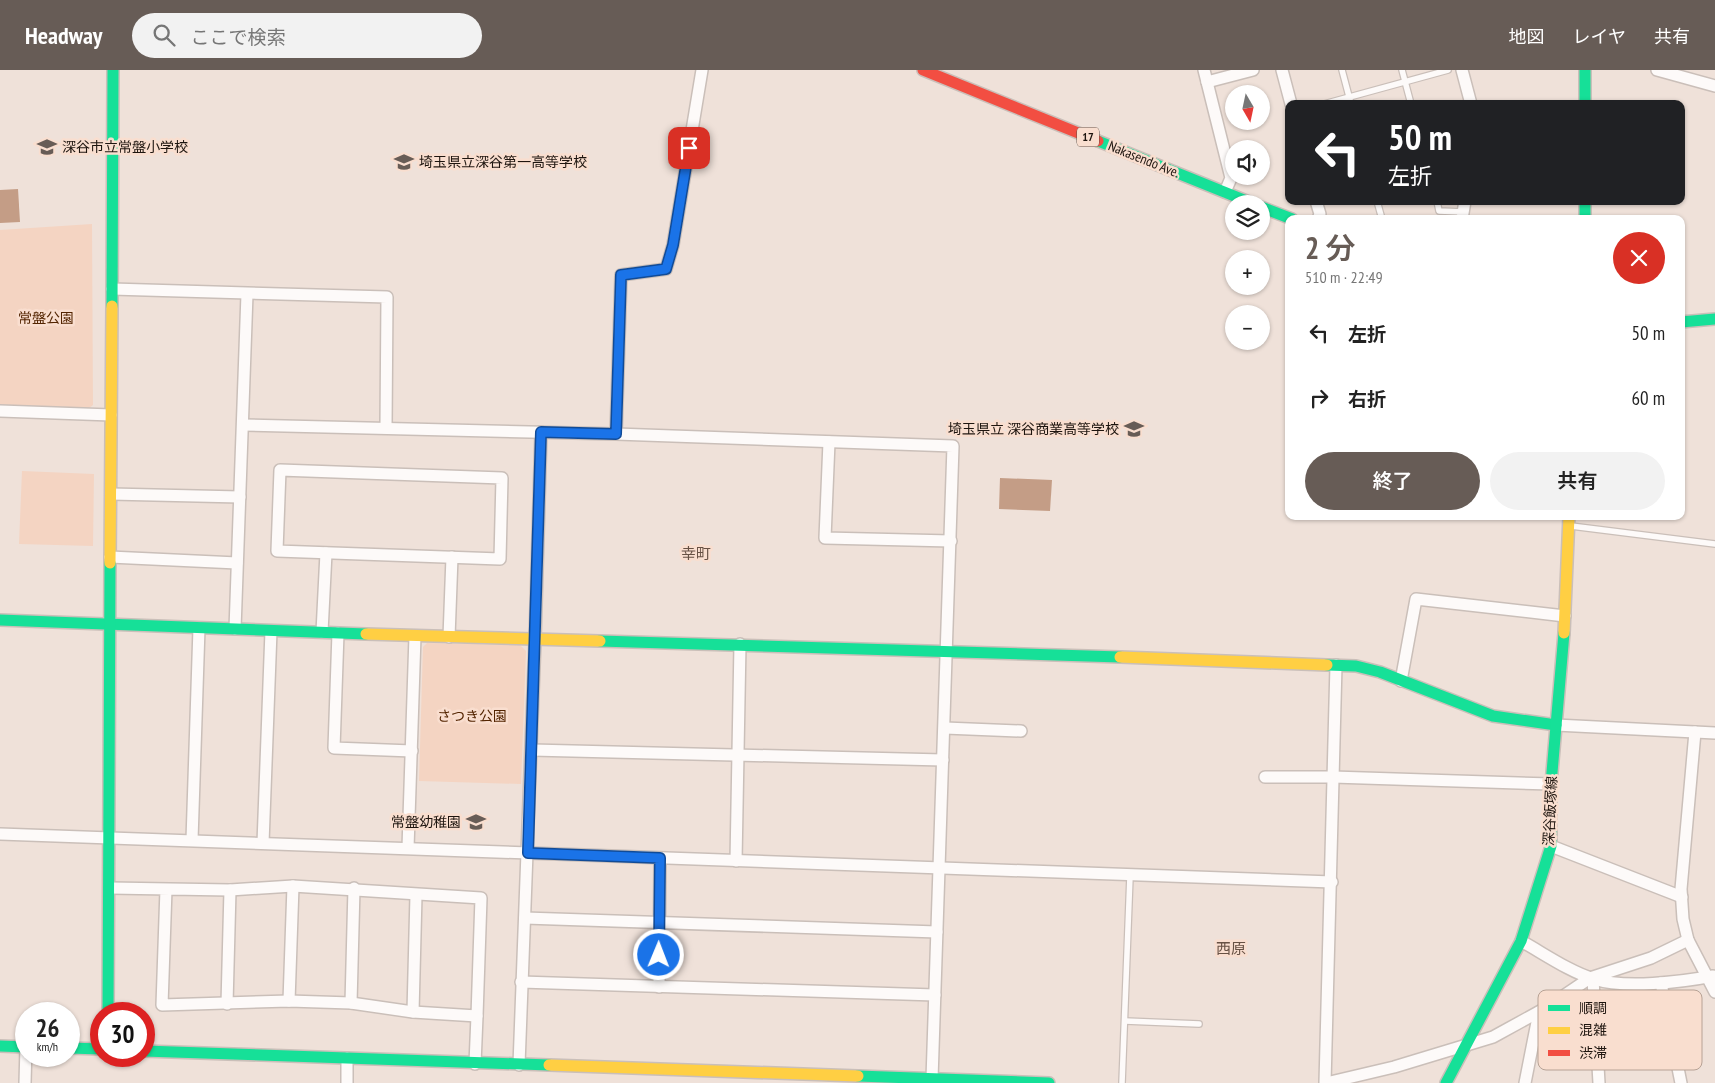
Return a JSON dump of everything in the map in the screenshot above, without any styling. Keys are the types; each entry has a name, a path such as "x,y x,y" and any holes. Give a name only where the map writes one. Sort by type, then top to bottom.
{"main road":[{"path":"108,1002 114,70"},
{"name":"Nakasendo Ave.","path":"923,70 1232,195"},
{"path":"1585,70 1585,100"},
{"path":"1270,210 1285,216"},
{"path":"1685,322 1715,319"},
{"name":"深谷飯塚線","path":"1446,1083 1521,941 1551,846 1551,784 1565,616 1569,521"},
{"path":"0,620 415,636 740,644 1336,665 1368,668 1494,716 1556,725"},
{"path":"0,1046 15,1047"},
{"path":"155,1051 519,1065 763,1078 932,1079 1048,1083"}],"street":[{"path":"616,434 621,275 666,269 673,245 702,70"},
{"path":"1204,70 1231,178 1225,192"},
{"path":"1207,82 1253,70"},
{"path":"1282,70 1290,100"},
{"path":"1462,70 1471,100"},
{"path":"1657,70 1715,86"},
{"path":"112,289 387,297 386,427"},
{"path":"234,629 247,294"},
{"path":"0,411 111,415"},
{"path":"243,425 386,427 953,446 946,728 932,1079"},
{"path":"519,1065 520,982 525,918 536,640 541,432"},
{"path":"829,442 825,538 951,541"},
{"path":"280,470 502,478 500,559 452,558 277,551 280,470"},
{"path":"111,494 240,497"},
{"path":"322,632 326,553"},
{"path":"110,557 238,562"},
{"path":"449,637 452,558"},
{"path":"1401,680 1416,600 1565,616"},
{"path":"192,840 199,628"},
{"path":"264,843 271,631"},
{"path":"338,633 334,748 412,751"},
{"path":"408,848 415,636"},
{"path":"736,861 740,644"},
{"path":"1336,665 1326,1083 1385,1070 1465,1047 1493,1037 1538,1013"},
{"path":"1556,725 1715,733"},
{"path":"946,728 1021,731"},
{"path":"1695,732 1682,897 1688,940 1711,976 1715,992"},
{"path":"532,750 944,760"},
{"path":"1265,777 1333,776 1551,784"},
{"path":"0,834 1332,882"},
{"path":"1551,846 1682,897"},
{"path":"659,987 660,858"},
{"path":"110,888 230,890 293,886 354,888 416,895 480,898 475,1064"},
{"path":"289,1001 293,886"},
{"path":"351,1003 354,888"},
{"path":"166,889 162,1005 289,1001 351,1003 413,1012 477,1016"},
{"path":"227,1004 230,890"},
{"path":"413,1012 416,895"},
{"path":"525,918 937,932"},
{"path":"1573,990 1591,978 1651,958 1688,940"},
{"path":"1521,941 1591,978 1604,982 1661,983 1711,976"},
{"path":"1591,978 1592,990"},
{"path":"520,982 935,995"},
{"path":"1661,983 1662,990"},
{"path":"1525,1083 1538,1017"},
{"path":"346,1083 347,1058"},
{"path":"24,1083 25,1067"},
{"path":"1598,1070 1599,1083"},
{"path":"1678,1070 1681,1083"}],"lane":[{"path":"1342,70 1350,100"},
{"path":"1402,70 1410,100"},
{"path":"1338,100 1448,70"},
{"path":"1438,205 1439,211 1463,211"},
{"path":"1569,521 1715,544"},
{"path":"1122,1083 1130,876"},
{"path":"1125,1021 1199,1024"}],"green space":[{"name":"常盤公園","path":"92,224 93,405 89,408 0,405 0,230"},
{"path":"22,471 94,474 93,546 19,544"},
{"name":"さつき公園","path":"427,643 520,645 526,651 521,784 419,781 423,647"}],"shaded area":[{"path":"18,189 20,222 0,223 0,190"},
{"path":"1000,478 1052,480 1050,511 999,509"}],"traffic: fast":[{"path":"112,306 113,70"},
{"path":"1585,70 1585,100"},
{"path":"1098,141 1232,195"},
{"path":"1585,205 1585,215"},
{"path":"1270,210 1285,216"},
{"path":"1685,322 1715,319"},
{"path":"108,1002 110,563"},
{"path":"0,620 366,634"},
{"path":"1446,1083 1521,941 1551,846 1551,784 1564,633"},
{"path":"600,641 1120,657"},
{"path":"1327,665 1356,666 1380,672 1493,716 1556,725"},
{"path":"0,1046 15,1047"},
{"path":"80,1048 90,1049"},
{"path":"155,1051 549,1065"},
{"path":"858,1076 1049,1083"}],"traffic: slow":[{"path":"110,563 112,306"},
{"path":"1564,633 1569,520"},
{"path":"366,634 600,641"},
{"path":"1120,657 1327,665"},
{"path":"549,1065 858,1076"}],"traffic: jam":[{"path":"923,70 1098,141"}],"place":[{"name":"深谷市立常盤小学校","path":"47,147"},
{"name":"埼玉県立深谷第一高等学校","path":"404,162"},
{"name":"埼玉県立 深谷商業高等学校","path":"1134,429"},
{"name":"常盤幼稚園","path":"476,822"}],"district":[{"name":"幸町","path":"696,554"},
{"name":"西原","path":"1231,949"}],"route":[{"path":"659,955 660,858 528,853 536,640 538,478 541,432 616,434 621,275 666,269 673,245 689,148"}]}
